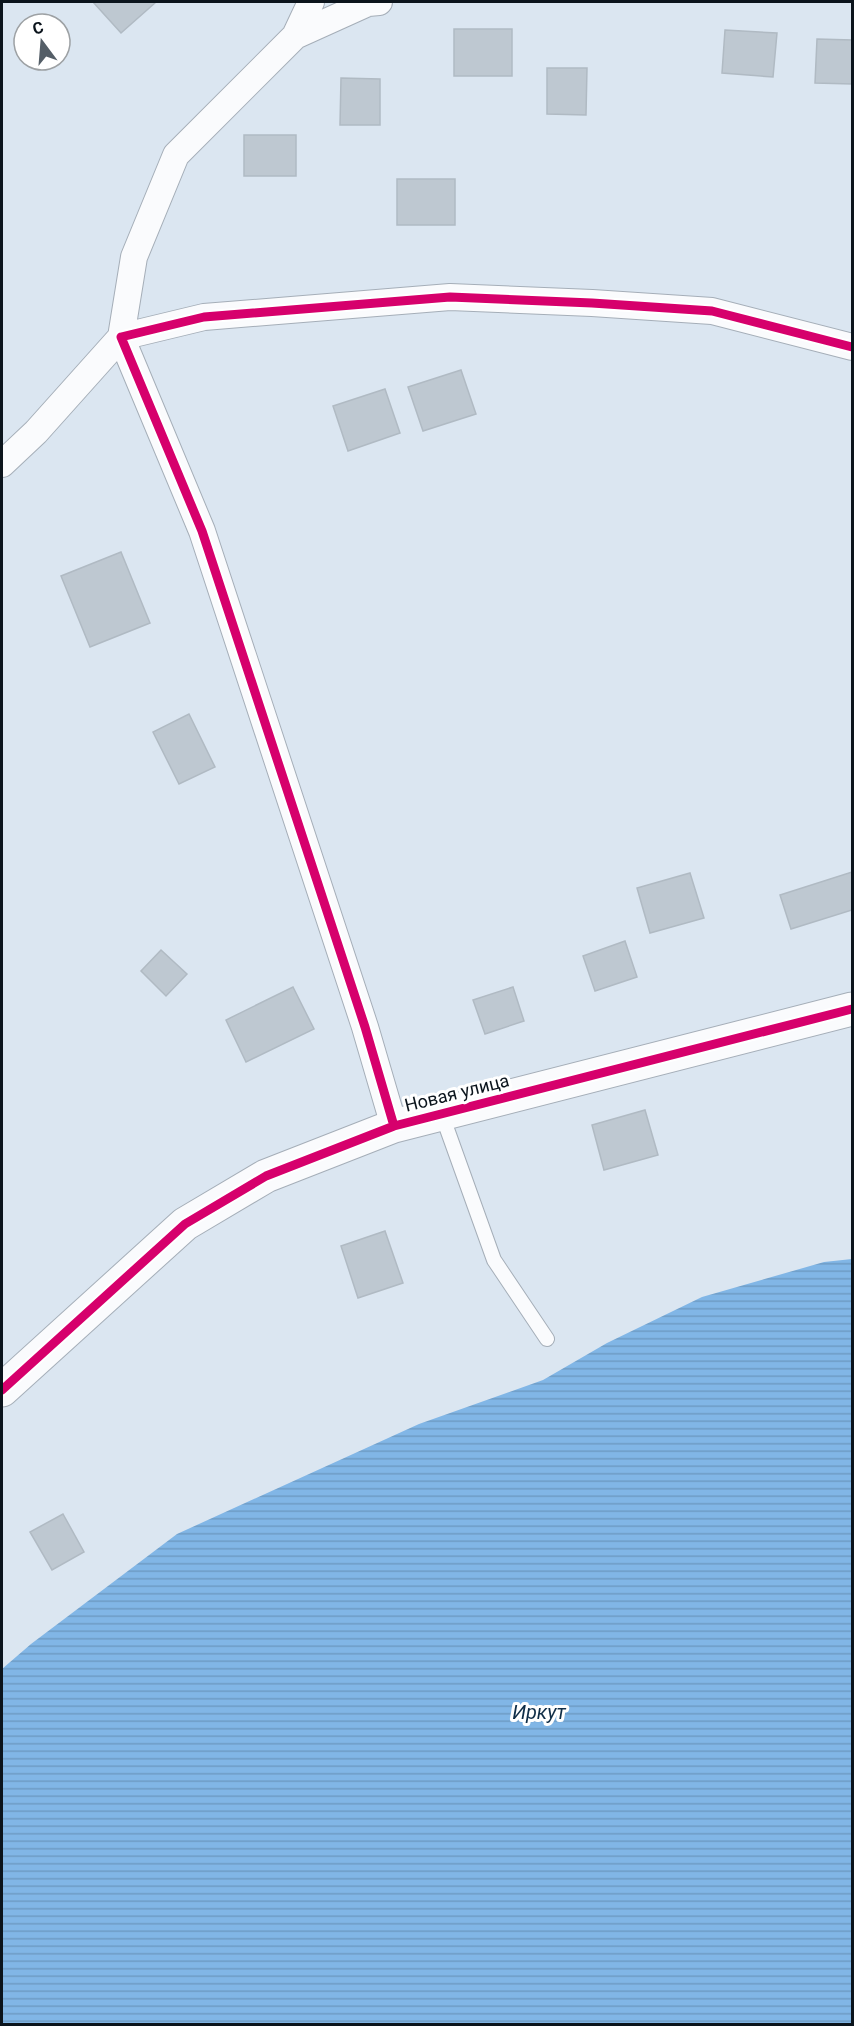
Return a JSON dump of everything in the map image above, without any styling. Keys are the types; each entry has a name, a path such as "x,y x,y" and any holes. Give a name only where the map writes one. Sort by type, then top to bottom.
{"street":[{"path":"311,2 295,36 176,155 134,257 121,337 202,531 365,1027 394,1126"},
{"path":"295,36 368,3 379,2"},
{"path":"2,464 36,432 121,337 204,317 450,297 592,303 712,311 852,347"},
{"name":"Новая улица","path":"2,1390 185,1224 266,1176 394,1126 852,1009"}],"lane":[{"path":"442,1115 494,1260 547,1339"}],"water":[{"name":"Иркут","path":"852,1259 852,2024 2,2024 2,1669 31,1644 177,1534 419,1424 543,1380 607,1343 702,1297 824,1262"}],"building":[{"path":"93,2 156,2 121,33"},
{"path":"454,29 512,29 512,76 454,76"},
{"path":"725,30 777,33 773,77 722,73"},
{"path":"817,39 852,40 852,84 815,83"},
{"path":"547,68 587,68 586,115 547,114"},
{"path":"341,78 380,79 380,125 340,125"},
{"path":"244,135 296,135 296,176 244,176"},
{"path":"397,179 455,179 455,225 397,225"},
{"path":"461,370 476,414 423,431 408,387"},
{"path":"385,389 400,433 348,451 333,406"},
{"path":"121,552 150,623 90,647 61,576"},
{"path":"189,714 215,767 179,784 153,732"},
{"path":"852,872 852,910 791,929 780,895"},
{"path":"690,873 704,918 650,933 637,888"},
{"path":"625,941 637,977 595,991 583,956"},
{"path":"161,950 187,974 166,996 141,971"},
{"path":"293,987 314,1029 246,1062 226,1020"},
{"path":"513,987 524,1021 485,1034 473,1000"},
{"path":"645,1110 658,1155 604,1170 592,1125"},
{"path":"385,1231 403,1283 358,1298 341,1246"},
{"path":"63,1514 84,1552 52,1570 30,1532"}],"cycle path":[{"path":"394,1126 365,1027 202,531 121,337 204,317 450,297 712,311 852,347"},
{"path":"2,1390 185,1224 266,1176 394,1126 852,1009"}]}
